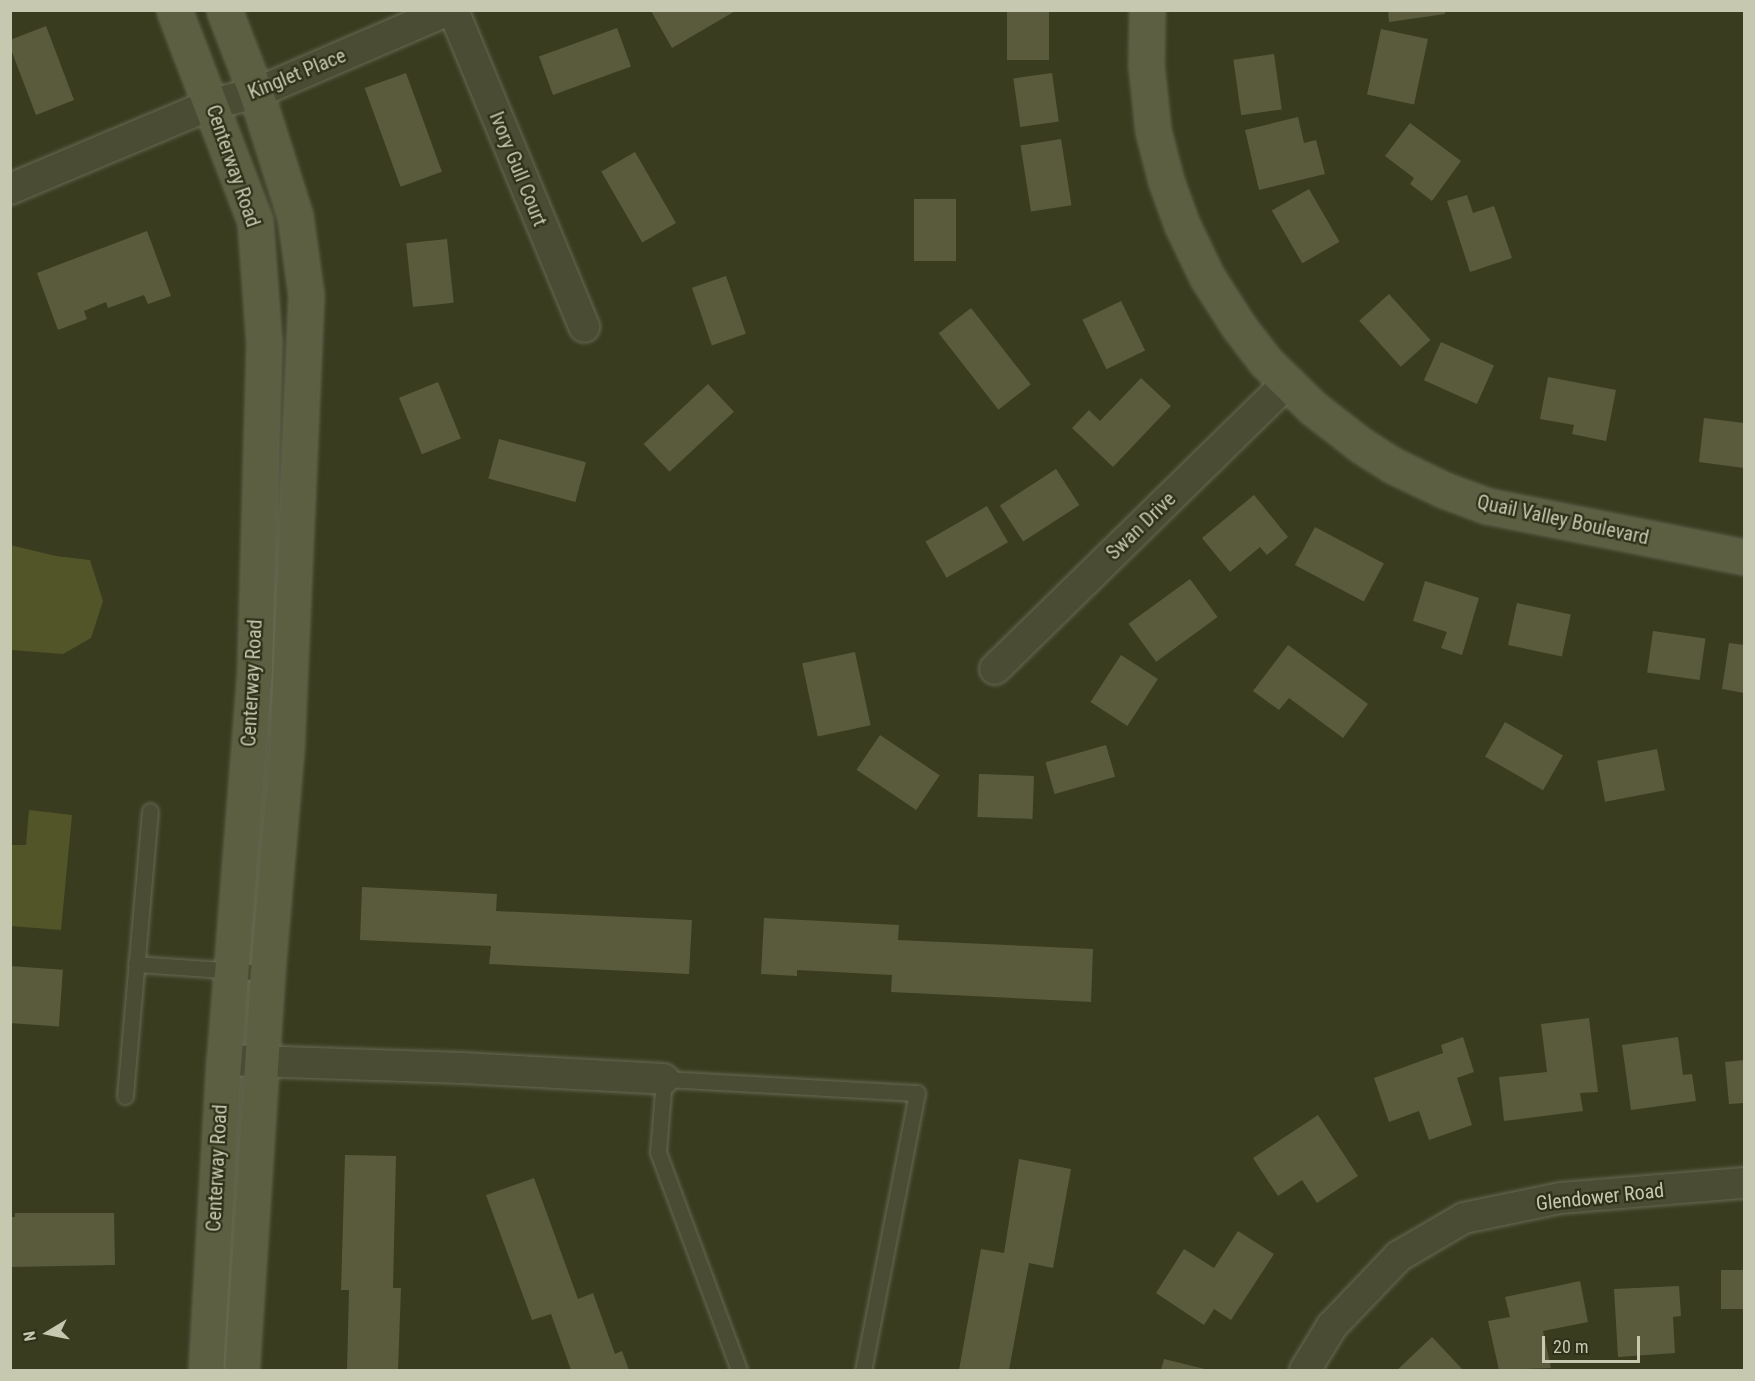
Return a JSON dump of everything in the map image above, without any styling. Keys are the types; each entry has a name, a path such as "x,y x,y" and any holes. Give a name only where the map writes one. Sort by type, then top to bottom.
{"street":[{"name":"Centerway Road","path":"174,10 255,221 264,344 255,670 230,973 206,1371"},
{"name":"Centerway Road","path":"224,10 256,93 295,216 306,295 286,750 267,974 241,1371"},
{"name":"Kinglet Place","path":"10,189 212,105 256,93 451,10"},
{"name":"Ivory Gull Court","path":"451,10 584,327"},
{"name":"Quail Valley Boulevard","path":"1147,10 1146,65 1150,112 1163,172 1176,211 1197,258 1218,296 1251,342 1287,383 1325,418 1362,446 1407,472 1464,498 1512,513 1744,557"},
{"name":"Swan Drive","path":"995,669 1287,383"},
{"path":"224,1060 463,1068 664,1079"},
{"name":"Glendower Road","path":"1305,1371 1332,1326 1399,1256 1464,1218 1561,1198 1744,1183"}],"lane":[{"path":"125,1096 150,811"},
{"path":"136,964 230,973 267,974"},
{"path":"739,1371 658,1152 664,1079 917,1093 863,1371"}],"shaded area":[{"path":"10,545 56,556 90,560 103,601 91,638 63,654 11,650"},
{"path":"29,810 72,815 61,930 11,926 11,845 26,845"}],"building":[{"path":"653,10 737,10 672,48 651,11"},
{"path":"1007,10 1049,10 1049,60 1007,60"},
{"path":"1388,10 1445,10 1445,14 1389,22"},
{"path":"46,26 74,100 36,115 10,47 10,40"},
{"path":"617,28 631,67 553,95 539,56"},
{"path":"1381,29 1428,39 1414,105 1367,95"},
{"path":"1274,54 1282,109 1241,115 1233,60"},
{"path":"406,73 442,172 401,187 365,88"},
{"path":"1052,73 1059,122 1020,127 1013,78"},
{"path":"1298,117 1304,143 1316,140 1325,174 1259,190 1245,130"},
{"path":"1410,123 1461,161 1432,201 1410,184 1414,178 1385,156"},
{"path":"1061,139 1071,205 1031,212 1021,145"},
{"path":"635,152 676,223 642,243 601,172"},
{"path":"1309,189 1340,242 1302,263 1272,210"},
{"path":"1467,195 1473,213 1494,206 1512,258 1470,272 1447,201"},
{"path":"914,199 956,199 956,261 914,261"},
{"path":"147,231 171,296 148,304 144,295 108,308 106,302 84,311 87,319 58,330 37,273"},
{"path":"447,239 454,303 413,307 406,243"},
{"path":"726,276 746,334 712,345 692,288"},
{"path":"1389,294 1430,340 1401,367 1359,321"},
{"path":"1121,301 1145,350 1106,369 1082,320"},
{"path":"971,308 1031,384 998,410 939,333"},
{"path":"1441,342 1494,366 1477,404 1424,380"},
{"path":"1548,377 1616,390 1606,441 1572,434 1574,425 1540,419"},
{"path":"1141,378 1171,406 1113,467 1072,428 1089,410 1100,421"},
{"path":"438,382 461,439 422,454 399,398"},
{"path":"708,384 734,412 670,472 644,444"},
{"path":"1704,418 1744,423 1744,468 1699,462"},
{"path":"499,439 586,462 575,502 488,479"},
{"path":"1056,469 1079,505 1023,542 1000,505"},
{"path":"1254,495 1288,537 1267,555 1260,547 1230,572 1202,538"},
{"path":"987,506 1008,542 947,578 926,542"},
{"path":"1315,527 1384,564 1364,602 1295,565"},
{"path":"1190,579 1218,617 1156,662 1129,624"},
{"path":"1425,581 1479,598 1462,655 1441,648 1447,632 1413,621"},
{"path":"1517,603 1571,614 1562,656 1508,645"},
{"path":"1653,631 1705,638 1700,680 1647,673"},
{"path":"1729,643 1744,645 1744,693 1722,689"},
{"path":"1288,645 1368,704 1343,738 1289,698 1279,710 1253,691"},
{"path":"855,652 871,725 818,737 802,663"},
{"path":"1121,655 1158,679 1127,726 1091,702"},
{"path":"1505,722 1563,756 1543,790 1485,757"},
{"path":"880,735 940,775 916,810 857,770"},
{"path":"1106,745 1115,777 1055,794 1045,762"},
{"path":"1657,749 1665,790 1605,802 1597,761"},
{"path":"979,774 1034,776 1032,819 977,817"},
{"path":"362,887 497,894 496,911 692,920 689,974 489,964 491,946 360,940"},
{"path":"764,918 899,925 898,940 1093,949 1091,1002 891,992 892,975 797,970 797,976 761,974"},
{"path":"10,966 63,970 59,1027 10,1023"},
{"path":"1589,1018 1598,1092 1580,1093 1583,1111 1504,1121 1499,1077 1547,1072 1541,1024"},
{"path":"1463,1037 1474,1072 1457,1078 1472,1125 1429,1140 1419,1111 1389,1122 1374,1078 1443,1053 1441,1045"},
{"path":"1678,1037 1683,1075 1692,1074 1696,1101 1631,1110 1622,1045"},
{"path":"1744,1060 1744,1103 1729,1104 1725,1062"},
{"path":"1318,1115 1358,1176 1317,1203 1302,1180 1278,1196 1253,1158"},
{"path":"345,1155 396,1156 393,1288 401,1288 398,1370 347,1370 349,1290 341,1290"},
{"path":"1019,1159 1071,1169 1053,1268 1029,1263 1009,1370 959,1370 981,1249 1004,1253"},
{"path":"534,1178 578,1299 593,1293 615,1354 622,1351 629,1370 571,1370 551,1314 532,1320 486,1195"},
{"path":"15,1213 114,1213 115,1265 10,1267 10,1217 15,1217"},
{"path":"1238,1231 1274,1254 1231,1320 1214,1309 1204,1325 1156,1293 1184,1249 1214,1268"},
{"path":"1721,1270 1744,1270 1744,1309 1721,1309"},
{"path":"1580,1281 1588,1322 1543,1331 1551,1368 1499,1370 1488,1321 1510,1317 1505,1297"},
{"path":"1679,1286 1681,1316 1673,1317 1675,1353 1618,1357 1614,1289"},
{"path":"1432,1337 1463,1370 1397,1370"},
{"path":"1164,1359 1209,1370 1161,1370"}]}
